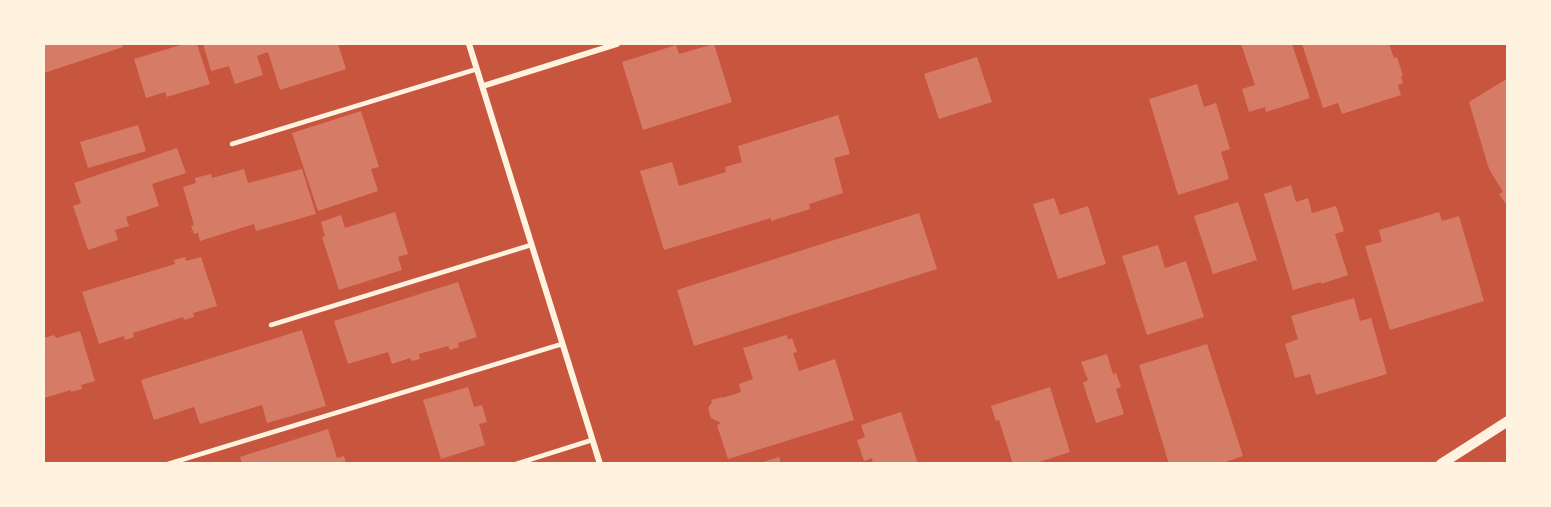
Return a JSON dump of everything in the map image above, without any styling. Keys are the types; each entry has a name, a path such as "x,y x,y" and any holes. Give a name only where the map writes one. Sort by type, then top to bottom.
{"street":[{"path":"469,44 600,464"},
{"path":"483,86 617,44"},
{"path":"1441,463 1508,421"}],"lane":[{"path":"232,144 477,69"},
{"path":"271,325 531,244"},
{"path":"168,464 562,344"},
{"path":"516,464 592,440"}],"building":[{"path":"44,44 122,44 123,47 44,73"},
{"path":"184,44 197,44 210,84 167,97 165,92 146,98 134,59"},
{"path":"203,44 338,44 346,69 280,90 268,52 257,56 263,75 235,84 229,66 211,71"},
{"path":"714,44 732,102 643,130 622,62 676,45 679,54"},
{"path":"1241,44 1292,44 1310,98 1266,112 1265,107 1249,112 1242,89 1255,85"},
{"path":"1302,44 1389,44 1394,58 1397,57 1403,76 1401,76 1403,83 1398,85 1401,95 1342,114 1338,103 1323,108"},
{"path":"977,57 992,102 939,119 924,74"},
{"path":"1508,78 1508,207 1499,194 1503,192 1489,169 1469,102"},
{"path":"1197,84 1204,107 1216,103 1230,149 1221,152 1229,179 1178,195 1149,99"},
{"path":"361,111 379,167 371,169 378,191 318,211 292,133"},
{"path":"838,115 850,154 834,158 843,193 809,204 810,209 771,221 771,218 664,250 640,171 672,162 679,186 726,172 725,167 742,162 738,146"},
{"path":"138,125 146,151 88,168 80,142"},
{"path":"177,148 186,173 152,184 159,206 126,217 129,226 115,230 118,240 88,250 73,206 81,203 74,183"},
{"path":"244,169 248,183 302,169 316,214 256,231 254,224 200,241 198,233 194,234 191,226 194,225 183,187 196,183 195,178 211,174 212,178"},
{"path":"1291,185 1296,202 1308,198 1312,213 1336,206 1344,231 1335,234 1348,275 1293,290 1264,194"},
{"path":"1054,198 1060,215 1088,206 1106,264 1058,279 1033,204"},
{"path":"1238,202 1257,260 1213,274 1194,216"},
{"path":"395,212 408,254 398,257 402,270 339,290 322,237 325,236 321,222 341,215 345,228"},
{"path":"1439,212 1442,221 1459,216 1484,301 1390,330 1365,246 1382,242 1379,230"},
{"path":"919,213 937,269 694,346 677,290"},
{"path":"1158,245 1165,268 1186,261 1204,317 1147,335 1122,256"},
{"path":"185,257 186,261 201,257 217,306 193,313 194,317 184,320 183,317 133,333 134,337 125,340 124,336 99,344 82,292 175,264 174,260"},
{"path":"458,282 477,337 458,343 459,347 450,350 448,346 419,354 420,359 412,361 410,358 392,364 388,352 348,364 334,321"},
{"path":"1354,298 1360,321 1371,318 1387,374 1316,395 1310,374 1295,378 1285,344 1298,339 1291,316"},
{"path":"302,330 326,406 267,423 262,405 200,424 194,407 154,420 141,380"},
{"path":"80,331 95,381 81,385 82,389 44,398 44,338 54,335 56,338"},
{"path":"787,335 788,340 792,338 797,352 793,353 799,371 835,359 854,420 728,459 717,425 720,424 719,421 711,418 708,408 711,400 741,392 739,384 753,379 743,348"},
{"path":"1207,344 1243,456 1219,464 1169,464 1139,365"},
{"path":"1107,354 1113,374 1116,373 1121,387 1116,389 1124,414 1096,423 1083,383 1088,380 1081,362"},
{"path":"468,387 474,407 482,405 487,422 479,424 485,445 441,459 423,400"},
{"path":"1050,387 1070,452 1033,464 1013,464 999,420 996,421 991,406"},
{"path":"901,412 918,464 873,464 872,458 864,461 857,440 865,437 861,425"},
{"path":"328,429 337,458 344,456 346,464 242,464 240,457"},
{"path":"779,457 781,464 760,464 760,463"}]}
